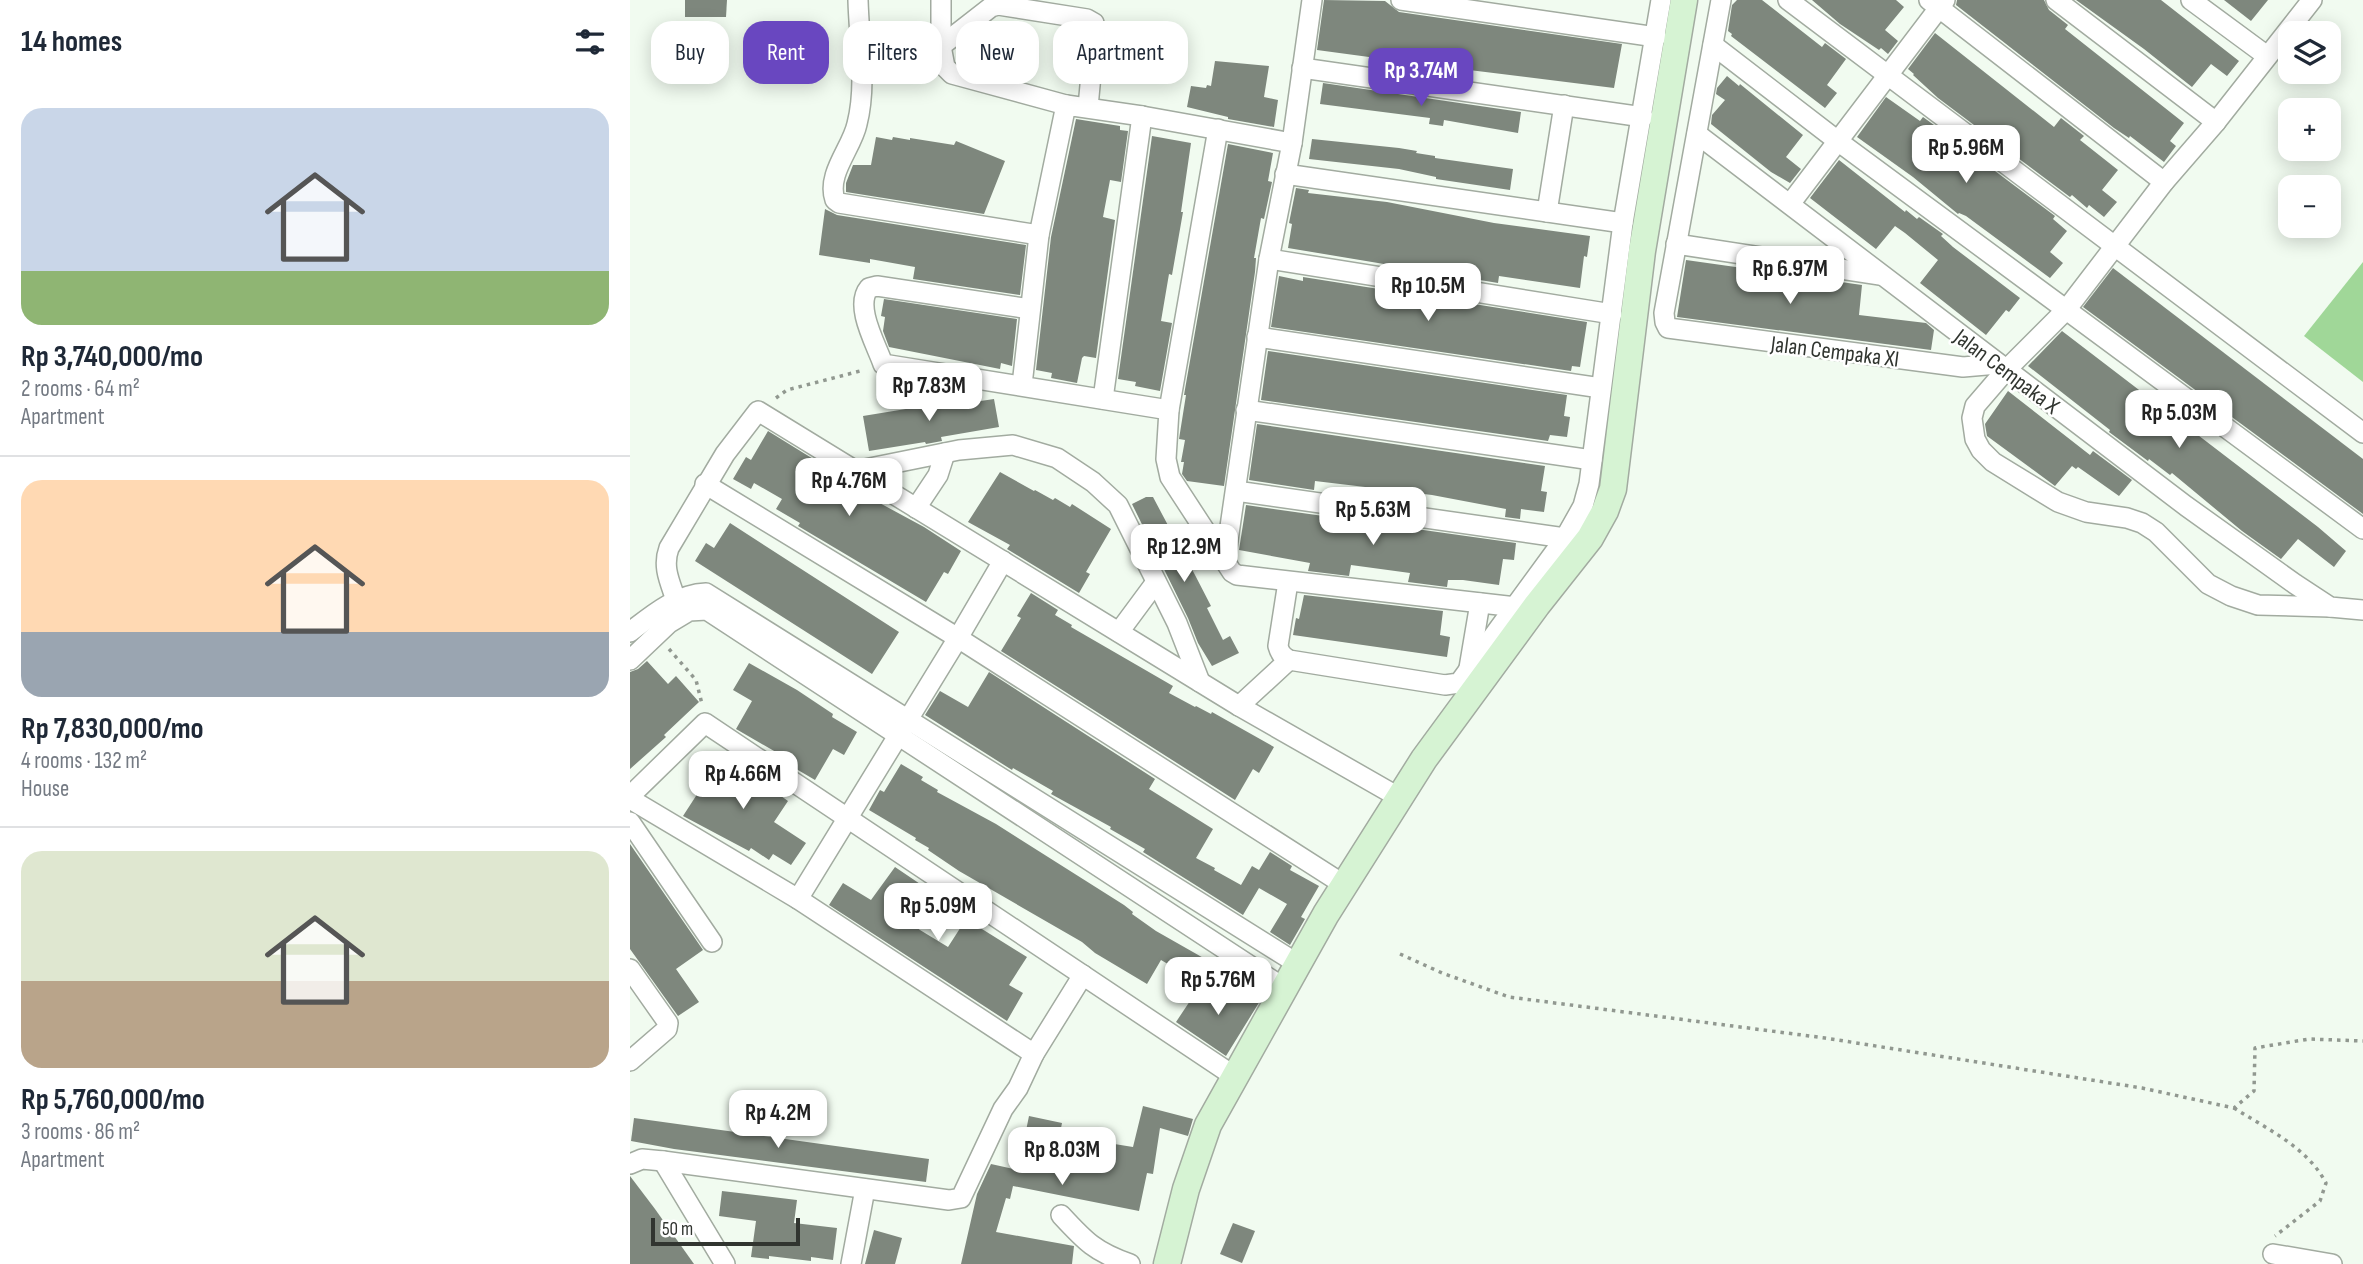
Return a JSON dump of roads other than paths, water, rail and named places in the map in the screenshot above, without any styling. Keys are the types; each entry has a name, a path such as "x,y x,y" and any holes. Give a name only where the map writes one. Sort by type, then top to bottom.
{"street":[{"path":"858,0 861,100 852,142 833,184 835,200 839,203 1039,234"},
{"path":"941,0 941,21"},
{"path":"1226,561 1257,337 1269,259 1292,144 1312,0"},
{"path":"1401,0 1656,37"},
{"path":"1167,1264 1186,1189 1208,1125 1297,964 1502,640 1516,607 1597,499 1613,489 1644,174 1643,117 1661,0"},
{"path":"1288,582 1278,646 1280,653 1289,660 1445,685 1460,683 1502,640 1590,538 1597,499 1592,460 1623,223 1644,174 1684,0"},
{"path":"1721,0 1676,244 1881,275"},
{"path":"1788,0 2363,433"},
{"path":"2056,0 2216,122"},
{"path":"2191,0 2267,56"},
{"path":"2312,0 2216,122 2164,182 2066,310 2002,367 1975,406 1972,418 1975,439 1993,462 2058,502 2086,512 2142,523 2156,532 2208,584 2231,596 2258,605 2330,607"},
{"path":"1790,204 1839,142 1938,3 2164,182"},
{"path":"942,45 991,7 1026,4 1087,19 1094,23 1096,32 1088,107"},
{"path":"1713,45 1839,142 2363,529"},
{"path":"942,51 945,67 952,74 1066,105 1218,129 1292,144"},
{"path":"1303,68 1643,117"},
{"path":"1022,385 1039,234 1066,105"},
{"path":"1547,212 1564,105"},
{"path":"1103,399 1142,116"},
{"path":"1218,129 1169,410 1166,459 1170,477 1232,572 1239,576 1516,607"},
{"name":"Jalan Cempaka X","path":"1697,134 2186,506 2330,607 2363,610"},
{"path":"1285,174 1623,223"},
{"name":"Jalan Cempaka XI","path":"1676,244 1664,313 1665,322 1671,330 1964,367 2002,367"},
{"path":"1269,259 1612,314"},
{"path":"1030,309 877,286 869,288 863,298 863,310 883,364 1169,410"},
{"path":"1257,337 1601,388"},
{"path":"1246,410 1592,460"},
{"path":"676,600 666,573 666,556 705,484 758,411 1239,706 1400,798"},
{"path":"855,471 945,453 1013,445 1057,458 1093,482 1118,505 1177,623 1200,682"},
{"path":"916,508 938,475 945,453"},
{"path":"705,484 958,638 1346,886"},
{"path":"1236,491 1566,538"},
{"path":"798,899 1003,561"},
{"path":"1119,632 1156,582"},
{"path":"630,632 676,600 706,593 718,599 1284,988"},
{"path":"1468,673 1480,603"},
{"path":"630,660 668,623 689,611 707,610 1297,964"},
{"path":"1239,706 1289,660"},
{"path":"1034,1054 798,899 630,798 705,723 1234,1076"},
{"path":"630,822 712,942"},
{"path":"630,969 664,1016 668,1027 630,1061"},
{"path":"630,1164 642,1159 663,1161 949,1200 961,1198 1003,1109 1018,1088 1034,1054 1083,975"},
{"path":"663,1161 725,1264"},
{"path":"850,1264 865,1189"},
{"path":"1060,1215 1087,1243 1105,1255 1130,1264"},
{"path":"2273,1254 2332,1264"}]}
